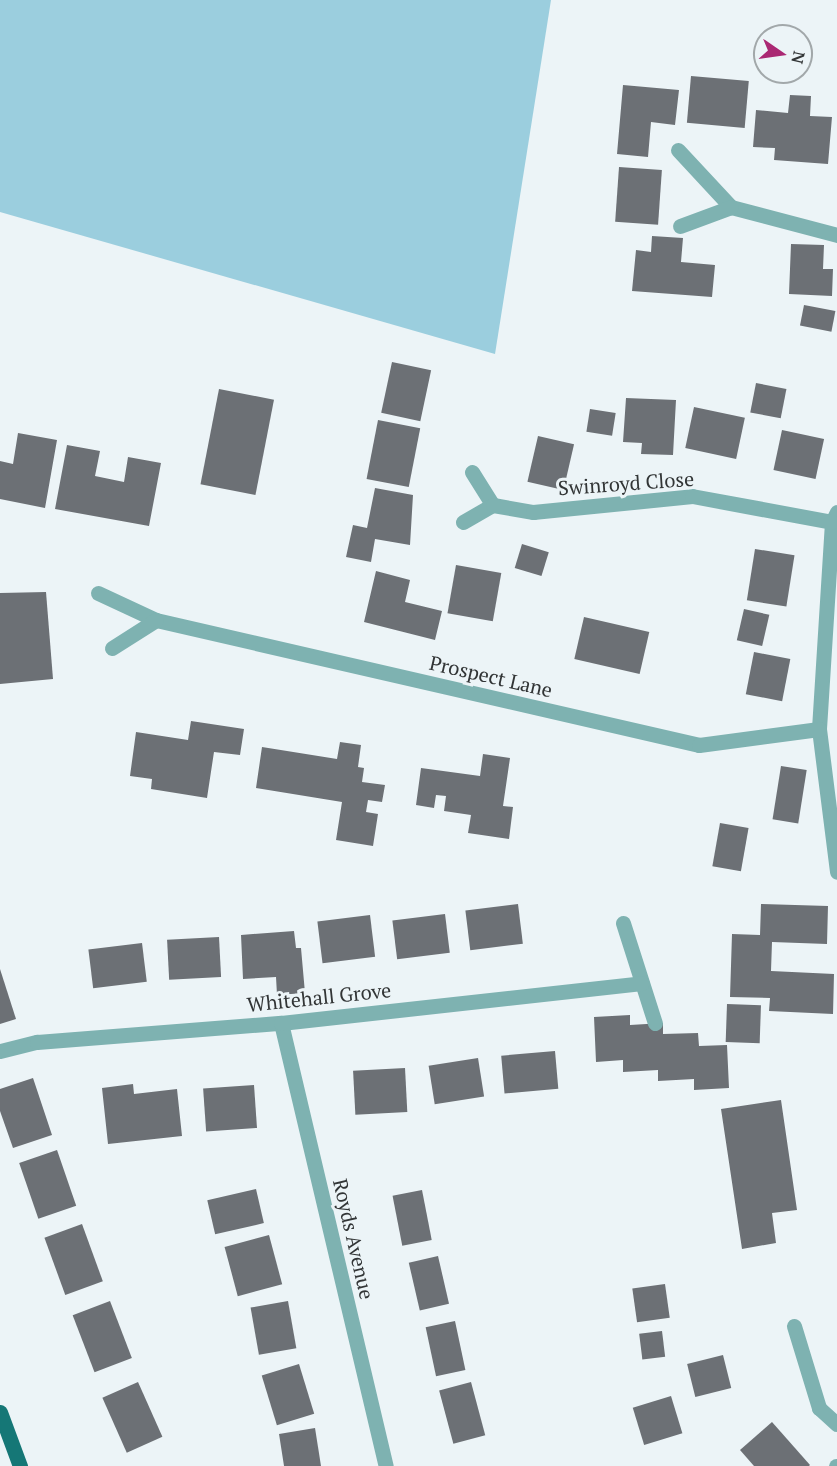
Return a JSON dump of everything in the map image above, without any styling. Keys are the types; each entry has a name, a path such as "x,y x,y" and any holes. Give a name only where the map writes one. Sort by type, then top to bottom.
{"main road":[{"path":"0,1413 20,1466"}],"street":[{"path":"678,150 731,207 837,235"},
{"path":"680,226 731,207"},
{"path":"463,522 493,505 472,472"},
{"name":"Swinroyd Close","path":"493,505 533,512 692,496 835,517"},
{"path":"835,517 819,729 837,872"},
{"name":"Prospect Lane","path":"98,593 156,620 699,745 819,729"},
{"path":"112,648 156,620"},
{"path":"623,923 655,1023"},
{"name":"Whitehall Grove","path":"0,1051 37,1042 281,1023 642,983"},
{"name":"Royds Avenue","path":"281,1023 386,1466"},
{"path":"794,1326 819,1408 837,1424"}],"shaded area":[{"path":"0,0 551,0 495,354 0,212"}],"building":[{"path":"691,76 749,81 745,128 687,123"},
{"path":"623,85 679,90 675,125 651,122 648,157 617,154"},
{"path":"790,95 811,96 810,116 832,117 828,164 774,160 775,148 753,147 756,110 788,113"},
{"path":"619,167 662,170 658,225 615,222"},
{"path":"652,236 683,238 681,262 715,265 712,297 632,291 636,250 651,252"},
{"path":"791,244 824,245 823,269 833,269 832,296 789,294"},
{"path":"804,305 835,311 831,332 800,326"},
{"path":"392,362 431,370 420,421 381,413"},
{"path":"756,383 786,389 781,418 750,412"},
{"path":"219,389 274,400 255,495 200,484"},
{"path":"626,398 676,400 673,455 641,454 642,443 623,442"},
{"path":"694,407 745,418 736,459 685,448"},
{"path":"590,409 616,413 612,436 586,432"},
{"path":"378,420 420,428 409,487 367,479"},
{"path":"782,430 824,439 816,479 773,470"},
{"path":"18,433 57,440 45,508 0,499 0,461 13,464"},
{"path":"538,436 574,444 563,490 527,482"},
{"path":"67,445 100,451 95,476 124,482 128,457 161,463 149,526 55,509"},
{"path":"375,488 413,495 410,545 375,539 371,562 346,557 353,525 367,528"},
{"path":"522,544 549,552 541,576 515,568"},
{"path":"755,549 795,555 786,607 747,600"},
{"path":"456,565 501,573 493,621 447,613"},
{"path":"376,571 410,580 405,602 442,611 435,640 364,622"},
{"path":"46,592 53,679 0,684 0,593"},
{"path":"744,609 769,615 762,646 737,640"},
{"path":"584,617 649,632 640,674 574,659"},
{"path":"754,652 790,659 782,701 746,694"},
{"path":"191,721 244,729 240,755 214,752 207,798 151,789 152,779 130,776 136,732 188,740"},
{"path":"340,742 361,745 358,767 364,768 362,782 385,785 382,802 368,800 366,812 378,814 373,846 336,840 342,802 256,788 262,747 337,759"},
{"path":"483,754 510,758 503,806 513,807 509,839 468,833 471,815 444,811 446,796 436,795 434,808 416,805 421,768 480,776"},
{"path":"781,766 807,770 798,823 773,819"},
{"path":"720,823 749,828 741,871 712,866"},
{"path":"518,904 523,944 470,950 465,910"},
{"path":"761,904 828,906 827,944 772,942 771,971 834,974 833,1014 769,1011 770,998 730,997 732,934 760,935"},
{"path":"445,914 450,953 397,959 392,920"},
{"path":"370,915 375,957 323,963 317,921"},
{"path":"294,931 296,948 301,948 305,993 277,995 276,977 243,979 241,935"},
{"path":"219,937 221,977 169,980 167,940"},
{"path":"142,943 147,982 93,988 88,950"},
{"path":"0,969 16,1019 0,1024"},
{"path":"727,1004 761,1005 760,1043 726,1042"},
{"path":"630,1015 630,1025 663,1023 663,1034 698,1033 699,1046 727,1045 729,1088 694,1090 694,1079 658,1081 658,1070 623,1072 623,1060 596,1062 594,1017"},
{"path":"555,1051 558,1089 505,1094 501,1056"},
{"path":"478,1058 484,1097 435,1104 429,1066"},
{"path":"405,1068 407,1112 355,1115 353,1071"},
{"path":"33,1078 52,1135 13,1148 0,1111 0,1089"},
{"path":"133,1084 134,1094 177,1089 182,1136 108,1144 102,1088"},
{"path":"254,1085 257,1128 206,1131 203,1089"},
{"path":"781,1100 797,1210 772,1213 776,1243 742,1249 721,1109"},
{"path":"57,1150 76,1206 38,1219 19,1163"},
{"path":"256,1189 264,1223 215,1234 207,1200"},
{"path":"422,1190 432,1240 402,1246 393,1196"},
{"path":"82,1224 103,1281 65,1295 44,1238"},
{"path":"269,1235 282,1284 238,1296 225,1247"},
{"path":"438,1256 449,1304 420,1310 409,1263"},
{"path":"665,1284 670,1318 637,1322 632,1289"},
{"path":"110,1301 132,1358 95,1372 73,1315"},
{"path":"288,1301 296,1348 259,1355 251,1308"},
{"path":"455,1321 465,1370 436,1376 426,1327"},
{"path":"662,1331 665,1357 642,1360 639,1334"},
{"path":"723,1355 731,1388 695,1397 687,1364"},
{"path":"299,1364 314,1414 277,1425 262,1375"},
{"path":"138,1382 162,1437 127,1453 102,1398"},
{"path":"471,1382 485,1435 453,1444 439,1391"},
{"path":"671,1396 682,1433 644,1445 633,1408"},
{"path":"772,1422 809,1466 754,1466 740,1450"},
{"path":"315,1428 321,1466 284,1466 279,1434"}]}
